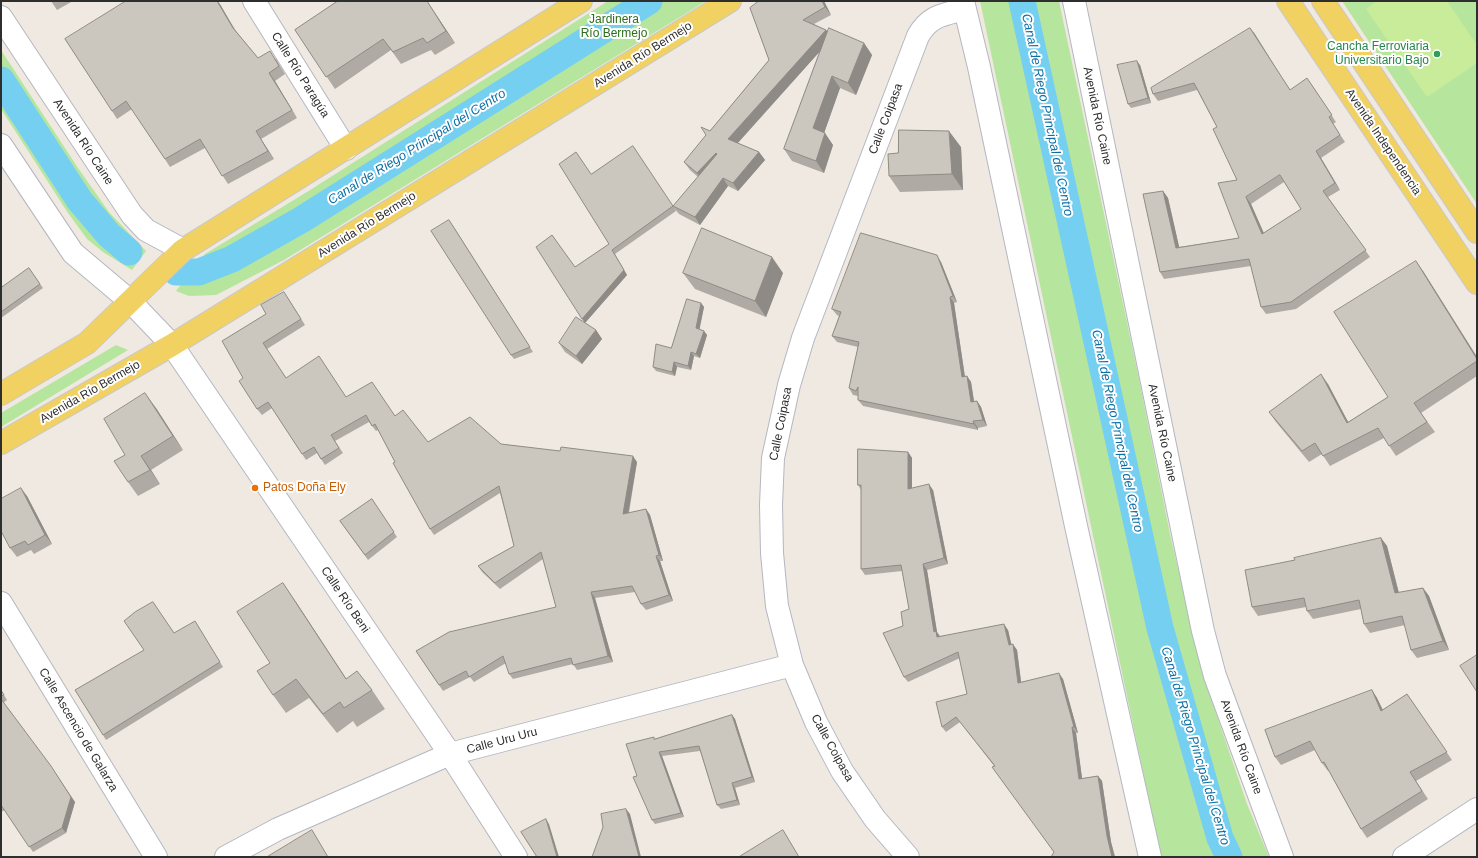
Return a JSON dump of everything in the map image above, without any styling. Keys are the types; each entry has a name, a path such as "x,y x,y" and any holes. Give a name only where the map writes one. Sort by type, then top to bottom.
{"main road":[{"path":"1,394 87,343 183,250 581,1"},
{"name":"Avenida Río Bermejo","path":"1,443 172,345 730,1"},
{"name":"Avenida Independencia","path":"1288,1 1477,284"},
{"path":"1323,1 1477,232"}],"street":[{"name":"Calle Río Paragúa","path":"254,1 346,149"},
{"name":"Avenida Río Caine","path":"1074,1 1203,631 1215,676 1282,857"},
{"path":"964,5 979,68 1076,526 1150,857"},
{"name":"Calle Coipasa","path":"908,857 875,819 842,770 816,722 792,665 777,606 772,553 771,505 773,458 789,386 803,338 918,36 923,27 936,17 964,5"},
{"name":"Avenida Río Caine","path":"1,17 132,215 146,230 183,250"},
{"path":"1,145 73,253 130,301 172,345"},
{"name":"Calle Río Beni","path":"172,345 450,754 516,857"},
{"name":"Calle Ascencio de Galarza","path":"1,604 156,857"},
{"name":"Calle Uru Uru","path":"226,857 278,828 450,754 792,665"},
{"path":"1404,857 1477,809"}],"green space":[{"name":"Jardinera Río Bermejo","path":"608,1 706,1 284,260 216,295 189,296 176,291 205,254 307,192"},
{"path":"980,1 1059,1 1139,379 1170,534 1202,672 1247,804 1269,857 1161,857"},
{"path":"1342,1 1477,1 1477,204"},
{"name":"Cancha Ferroviaria Universitario Bajo","path":"1377,1 1447,1 1477,45 1477,63 1427,97 1366,9"},
{"path":"1,50 78,168 109,212 146,251 132,270 103,252 87,239 68,213 1,109"},
{"path":"116,345 128,350 1,427 1,413"}],"building":[{"path":"126,1 217,1 233,28 258,58 270,51 279,66 269,73 292,110 256,131 268,151 222,176 200,139 165,159 126,101 112,111 65,39"},
{"path":"338,1 427,1 446,31 427,43 423,38 393,52 383,39 326,77 295,30"},
{"path":"759,1 822,1 825,7 803,20 826,30 728,139 759,152 733,183 723,178 695,217 673,206 717,154 716,153 697,173 684,162 706,135 701,127 710,131 769,60 750,8"},
{"path":"829,28 864,43 848,83 832,76 813,128 825,133 816,161 784,149"},
{"path":"1250,28 1290,90 1307,78 1332,115 1329,117 1340,135 1316,151 1335,183 1323,191 1366,250 1291,302 1261,307 1249,259 1160,272 1143,194 1163,191 1176,248 1239,238 1218,183 1237,180 1213,129 1217,127 1194,83 1153,94 1151,88","holes":["1280,175 1301,209 1262,234 1246,197"]},
{"path":"1137,61 1148,98 1128,104 1117,65"},
{"path":"899,130 949,131 952,174 889,176 888,154 898,153"},
{"path":"633,146 673,206 612,250 624,270 582,319 536,247 552,235 575,267 609,244 559,164 576,152 591,174"},
{"path":"449,220 530,347 511,355 431,231"},
{"path":"702,228 772,257 755,301 683,273"},
{"path":"861,233 937,255 953,296 950,297 962,377 967,376 971,402 977,401 983,420 973,421 974,424 858,400 858,387 856,391 849,388 859,342 832,336 841,312 832,309"},
{"path":"1416,261 1477,361 1414,403 1427,422 1389,446 1378,428 1323,456 1315,443 1302,451 1269,412 1321,374 1347,423 1388,397 1334,312"},
{"path":"29,268 40,284 1,312 1,288"},
{"path":"284,292 301,319 263,343 286,378 319,356 346,397 372,382 395,416 403,410 428,442 470,417 501,444 560,451 561,447 633,456 623,514 646,509 659,555 656,556 669,595 641,604 632,586 591,592 608,656 573,665 571,658 509,674 503,656 469,677 466,671 439,685 416,651 449,632 556,607 541,552 495,583 478,566 514,546 499,486 430,529 393,463 395,462 375,424 372,426 366,415 331,435 339,448 321,459 314,447 302,454 268,402 257,409 239,381 243,378 222,341 266,314 261,305"},
{"path":"687,299 701,303 696,328 704,331 696,354 691,352 688,366 674,362 672,372 653,367 656,344 671,348"},
{"path":"576,317 596,330 576,356 559,343"},
{"path":"145,393 173,436 141,456 150,470 128,482 114,461 125,455 104,419"},
{"path":"858,449 908,452 908,489 929,484 944,558 923,564 934,632 936,631 937,637 1004,624 1009,645 1013,644 1018,683 1059,673 1074,727 1072,727 1079,779 1098,776 1107,836 1112,857 1051,857 1054,852 992,767 995,766 956,717 942,727 936,702 967,694 958,652 904,677 883,633 903,626 901,612 909,609 901,565 861,569 861,485 858,485"},
{"path":"21,488 45,535 28,545 25,541 10,548 1,531 1,499"},
{"path":"372,499 394,532 365,555 340,521"},
{"path":"1381,538 1395,593 1423,588 1443,641 1411,650 1402,616 1364,624 1359,600 1307,611 1304,598 1252,607 1245,570 1295,560 1294,558"},
{"path":"283,583 346,679 357,671 372,690 344,708 340,702 323,714 296,679 273,695 257,671 270,663 237,612"},
{"path":"153,602 174,633 195,621 220,662 103,735 75,690 144,650 124,621 135,612"},
{"path":"1477,655 1477,692 1460,666"},
{"path":"1372,690 1381,711 1407,694 1447,752 1410,772 1422,791 1361,829 1324,762 1322,763 1310,741 1275,757 1265,730"},
{"path":"1,699 51,766 71,797 62,828 29,847 1,805"},
{"path":"732,715 752,777 732,783 737,800 717,805 699,746 659,752 681,813 652,820 633,777 637,776 626,744 654,737 654,739"},
{"path":"626,809 639,857 592,857 603,827 601,814"},
{"path":"546,819 557,857 537,857 521,832"},
{"path":"312,830 328,857 267,857"},
{"path":"783,830 799,857 739,857"}],"waterway":[{"name":"Canal de Riego Principal del Centro","path":"176,272 199,272 232,259 301,220 649,1"},
{"name":"Canal de Riego Principal del Centro","path":"1022,1 1160,628 1220,838 1229,857"},
{"name":"Canal de Riego Principal del Centro","path":"1,80 80,201 109,235 129,252"}],"place":[{"name":"Cancha Ferroviaria Universitario Bajo","path":"1437,54"},
{"name":"Patos Doña Ely","path":"255,488"}]}
